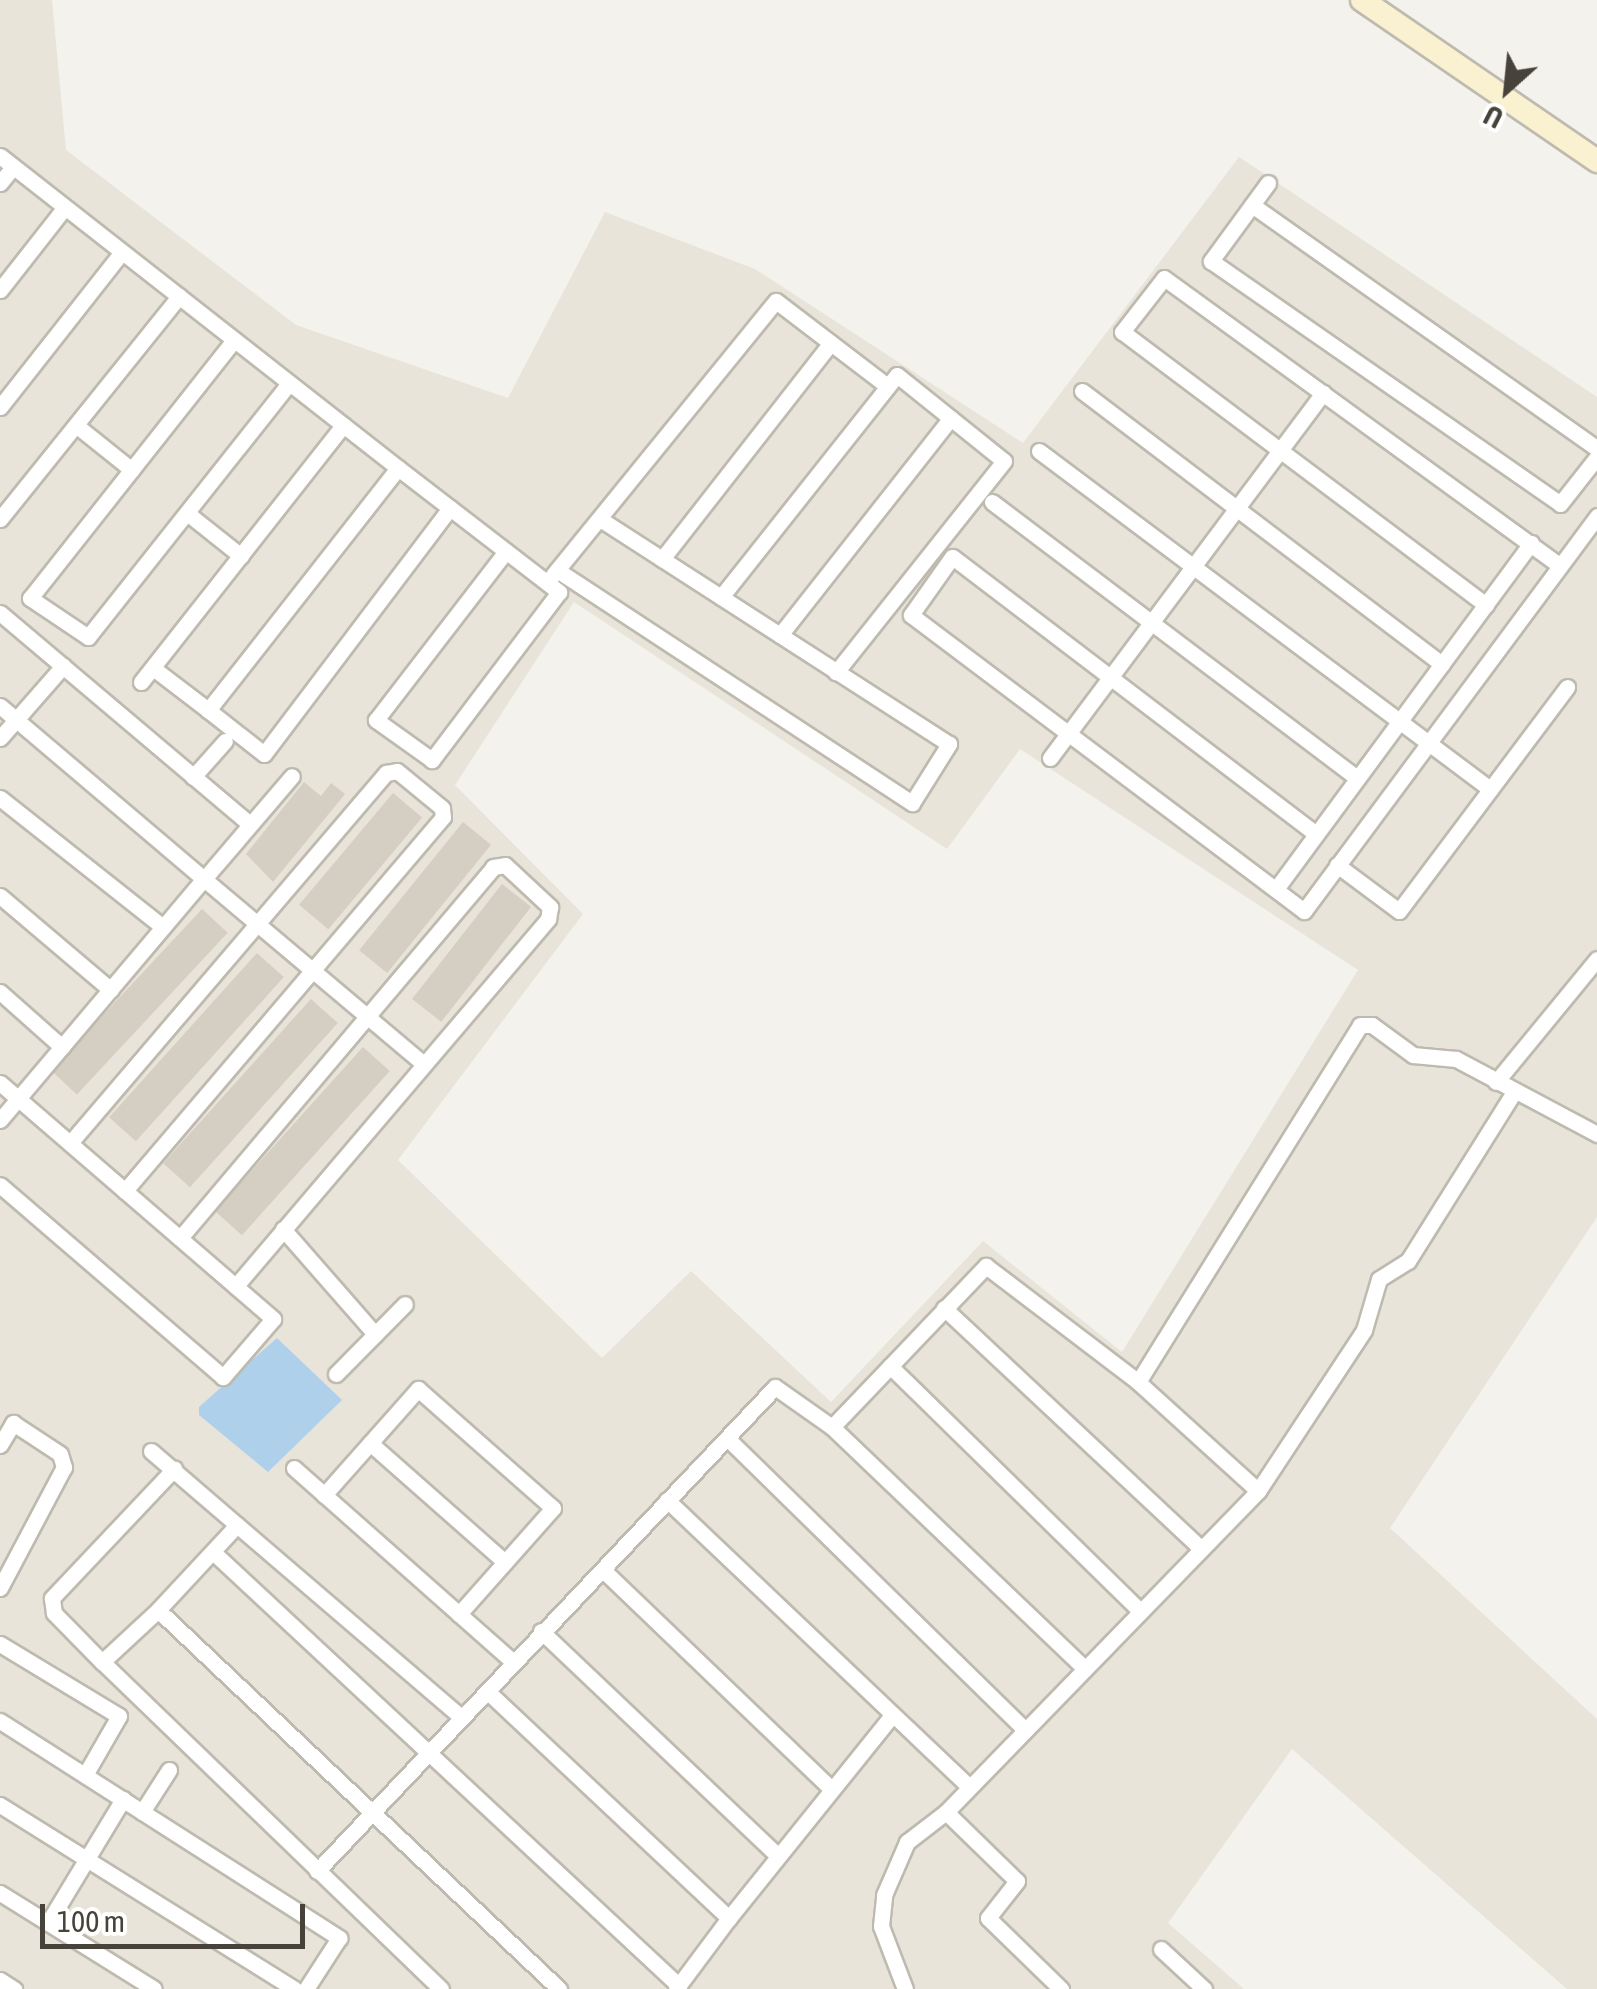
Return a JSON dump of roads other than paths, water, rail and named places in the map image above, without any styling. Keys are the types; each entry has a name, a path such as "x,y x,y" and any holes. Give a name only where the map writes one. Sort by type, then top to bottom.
{"main road":[{"path":"1362,0 1597,161"}],"street":[{"path":"0,184 7,161 506,551 552,576 912,803 949,744 603,520"},
{"path":"1268,182 1211,261 1560,504 1597,458"},
{"path":"1252,205 1597,448"},
{"path":"0,290 65,207"},
{"path":"0,407 122,252"},
{"path":"1486,605 1122,332 1164,278 1556,563"},
{"path":"0,520 179,296"},
{"path":"552,576 603,520 776,302 887,386"},
{"path":"234,340 30,598 88,638 289,383"},
{"path":"662,558 831,344"},
{"path":"721,597 897,375 1004,461 836,672"},
{"path":"1082,391 1442,664"},
{"path":"1050,758 1324,394"},
{"path":"780,635 951,418"},
{"path":"141,682 343,425"},
{"path":"77,426 132,470"},
{"path":"1039,451 1490,789"},
{"path":"208,710 398,468"},
{"path":"992,502 1358,778"},
{"path":"152,668 264,754 450,508"},
{"path":"187,513 241,556"},
{"path":"1316,834 952,557 911,615 1304,911 1556,563 1597,516"},
{"path":"1276,889 1531,544"},
{"path":"506,551 376,720 432,760 559,592 552,576"},
{"path":"0,612 250,824"},
{"path":"0,738 63,666"},
{"path":"1337,866 1399,912 1566,687"},
{"path":"0,706 424,1064"},
{"path":"193,777 225,741"},
{"path":"70,1143 386,774 397,770 442,808 443,818 125,1191"},
{"path":"0,1120 292,776"},
{"path":"0,798 163,927"},
{"path":"180,1238 494,867 505,865 550,906 548,919 236,1286"},
{"path":"0,896 110,990"},
{"path":"1496,1082 1597,959"},
{"path":"0,992 62,1046"},
{"path":"1138,1382 1360,1025 1372,1024 1412,1055 1456,1059 1597,1134"},
{"path":"0,1083 273,1319 223,1376 0,1185"},
{"path":"906,1989 881,1926 884,1895 908,1842 946,1812 1137,1608 1258,1490 1364,1330 1379,1279 1408,1261 1514,1092"},
{"path":"283,1229 376,1334"},
{"path":"832,1427 986,1266 1138,1382 1258,1490"},
{"path":"336,1374 405,1304"},
{"path":"944,1308 1199,1547"},
{"path":"890,1366 1137,1608"},
{"path":"317,1871 541,1630 780,1386 832,1427 1082,1666"},
{"path":"324,1495 418,1389 434,1402 553,1508 459,1614"},
{"path":"0,1446 13,1423 60,1454 64,1467 0,1588"},
{"path":"727,1438 1023,1728"},
{"path":"370,1443 505,1562"},
{"path":"151,1450 462,1718"},
{"path":"294,1468 512,1661"},
{"path":"174,1469 52,1598 54,1613 442,1989"},
{"path":"667,1500 890,1718 967,1786"},
{"path":"102,1662 158,1610 237,1524"},
{"path":"214,1552 677,1987 830,1788 890,1718"},
{"path":"602,1570 830,1788"},
{"path":"158,1610 371,1815 560,1989"},
{"path":"541,1630 777,1856"},
{"path":"0,1644 119,1716 85,1775"},
{"path":"487,1690 729,1918"},
{"path":"0,1721 339,1938 306,1989"},
{"path":"142,1812 169,1770"},
{"path":"48,1922 123,1800"},
{"path":"0,1805 294,1989"},
{"path":"946,1812 1017,1881 988,1918 1061,1989"},
{"path":"0,1893 154,1989"},
{"path":"1161,1949 1204,1989"},
{"path":"0,1980 14,1989"}],"water":[{"path":"277,1338 342,1400 268,1472 199,1415 199,1407"}]}
